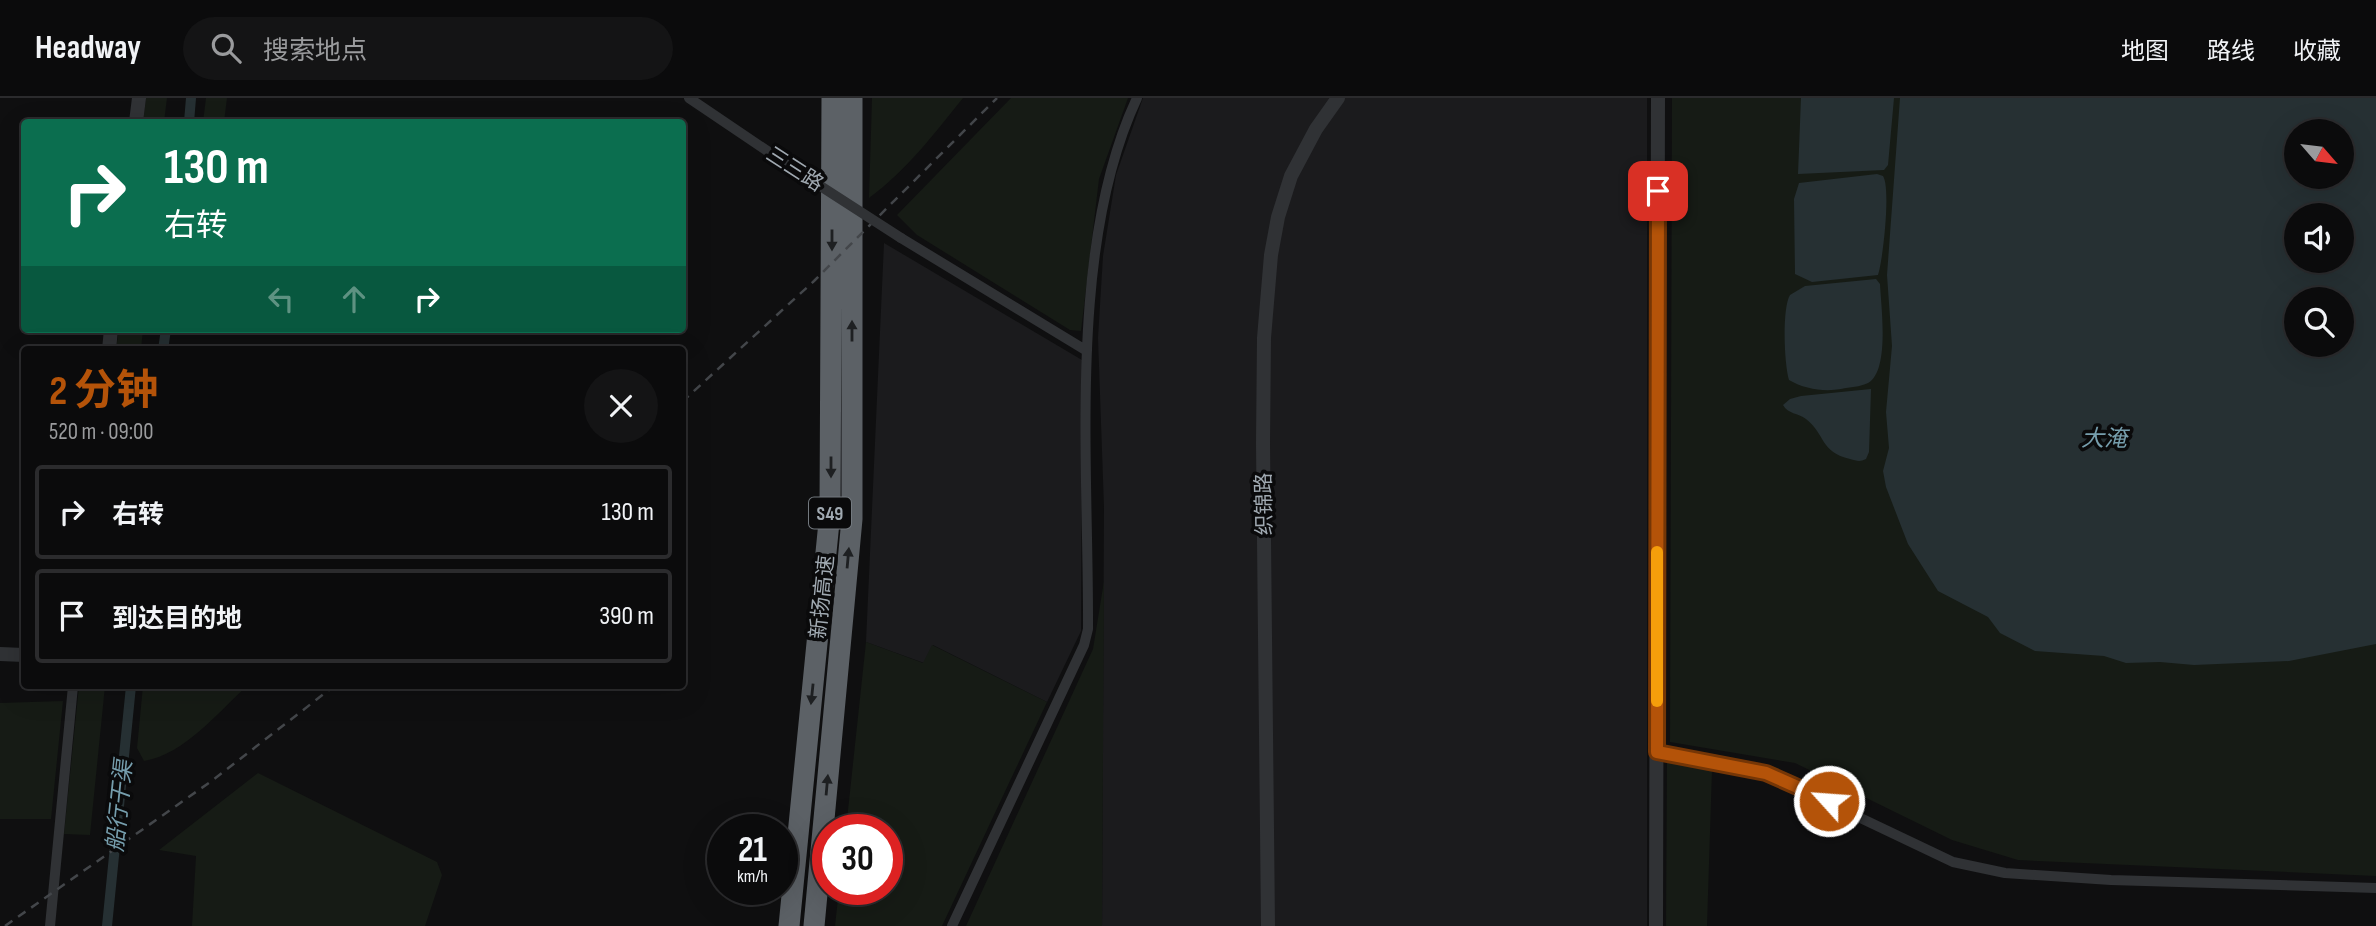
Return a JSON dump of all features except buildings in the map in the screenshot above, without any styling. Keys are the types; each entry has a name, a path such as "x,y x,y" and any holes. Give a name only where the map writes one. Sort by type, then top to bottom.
{"highway":[{"name":"新扬高速","path":"789,926 830,512 832,98"},
{"name":"新扬高速","path":"814,926 852,519 852,98"}],"street":[{"path":"136,119 139,98"},
{"name":"三三路","path":"689,98 901,238 1087,351"},
{"path":"952,926 1084,645 1088,629 1087,351 1096,250 1108,183 1137,98"},
{"name":"织锦路","path":"1268,926 1264,338 1273,239 1291,177 1316,129 1338,98"},
{"path":"1656,926 1658,98"},
{"path":"0,654 21,655"},
{"path":"50,926 73,689"},
{"path":"1657,752 1766,773 1953,862 2005,873 2111,880 2376,888"}],"shaded area":[{"path":"146,98 167,98 164,119 143,119"},
{"path":"206,98 227,98 224,119 203,119"},
{"path":"872,98 963,98 907,164 869,198"},
{"path":"1011,98 1128,98 1099,179 1081,331 1070,330 917,235 897,215"},
{"path":"1143,98 1647,98 1647,926 1102,926 1104,507 1098,338 1103,256 1116,175"},
{"path":"1672,98 2376,98 2376,876 2018,860 1952,840 1795,763 1670,742"},
{"path":"884,243 1082,360 1081,631 1047,702 933,645 924,663 866,642"},
{"path":"118,333 143,333 141,346 117,346"},
{"path":"1104,581 1102,926 966,926 1093,649"},
{"path":"866,642 923,663 932,645 1047,702 942,926 835,926 837,905 903,905 903,814 848,814"},
{"path":"79,689 105,689 90,835 64,834"},
{"path":"143,689 244,689 212,720 173,750 144,761 137,748"},
{"path":"63,701 51,819 0,819 0,703"},
{"path":"1667,762 1712,770 1707,926 1666,926"},
{"path":"258,773 437,862 442,875 425,926 192,926 196,856 159,850"}],"water":[{"path":"1801,98 1894,98 1888,165 1884,170 1798,174"},
{"name":"大淹","path":"1900,98 2376,98 2376,644 2289,661 2194,665 2126,663 2104,656 2035,651 2000,633 1988,617 1938,591 1908,544 1886,487 1883,471 1889,448 1886,412 1892,346 1887,275"},
{"path":"1877,174 1883,176 1886,194 1884,240 1878,275 1812,282 1795,274 1794,199 1799,183"},
{"path":"1876,279 1880,284 1883,337 1875,376 1868,383 1834,390 1808,388 1789,380 1785,336 1787,302 1790,295 1805,286"},
{"path":"1871,389 1869,452 1862,461 1833,452 1806,419 1783,405 1790,399 1801,396"}],"waterway":[{"name":"船行干渠","path":"189,119 191,98"},
{"name":"船行干渠","path":"164,346 165,333"},
{"name":"船行干渠","path":"107,926 131,689"}],"railway":[{"path":"686,398 814,281 997,98"},
{"path":"5,926 213,780 330,689"}],"slow traffic":[{"path":"1657,552 1657,701"}],"route":[{"path":"1658,191 1657,752 1766,773 1829,801"}]}
